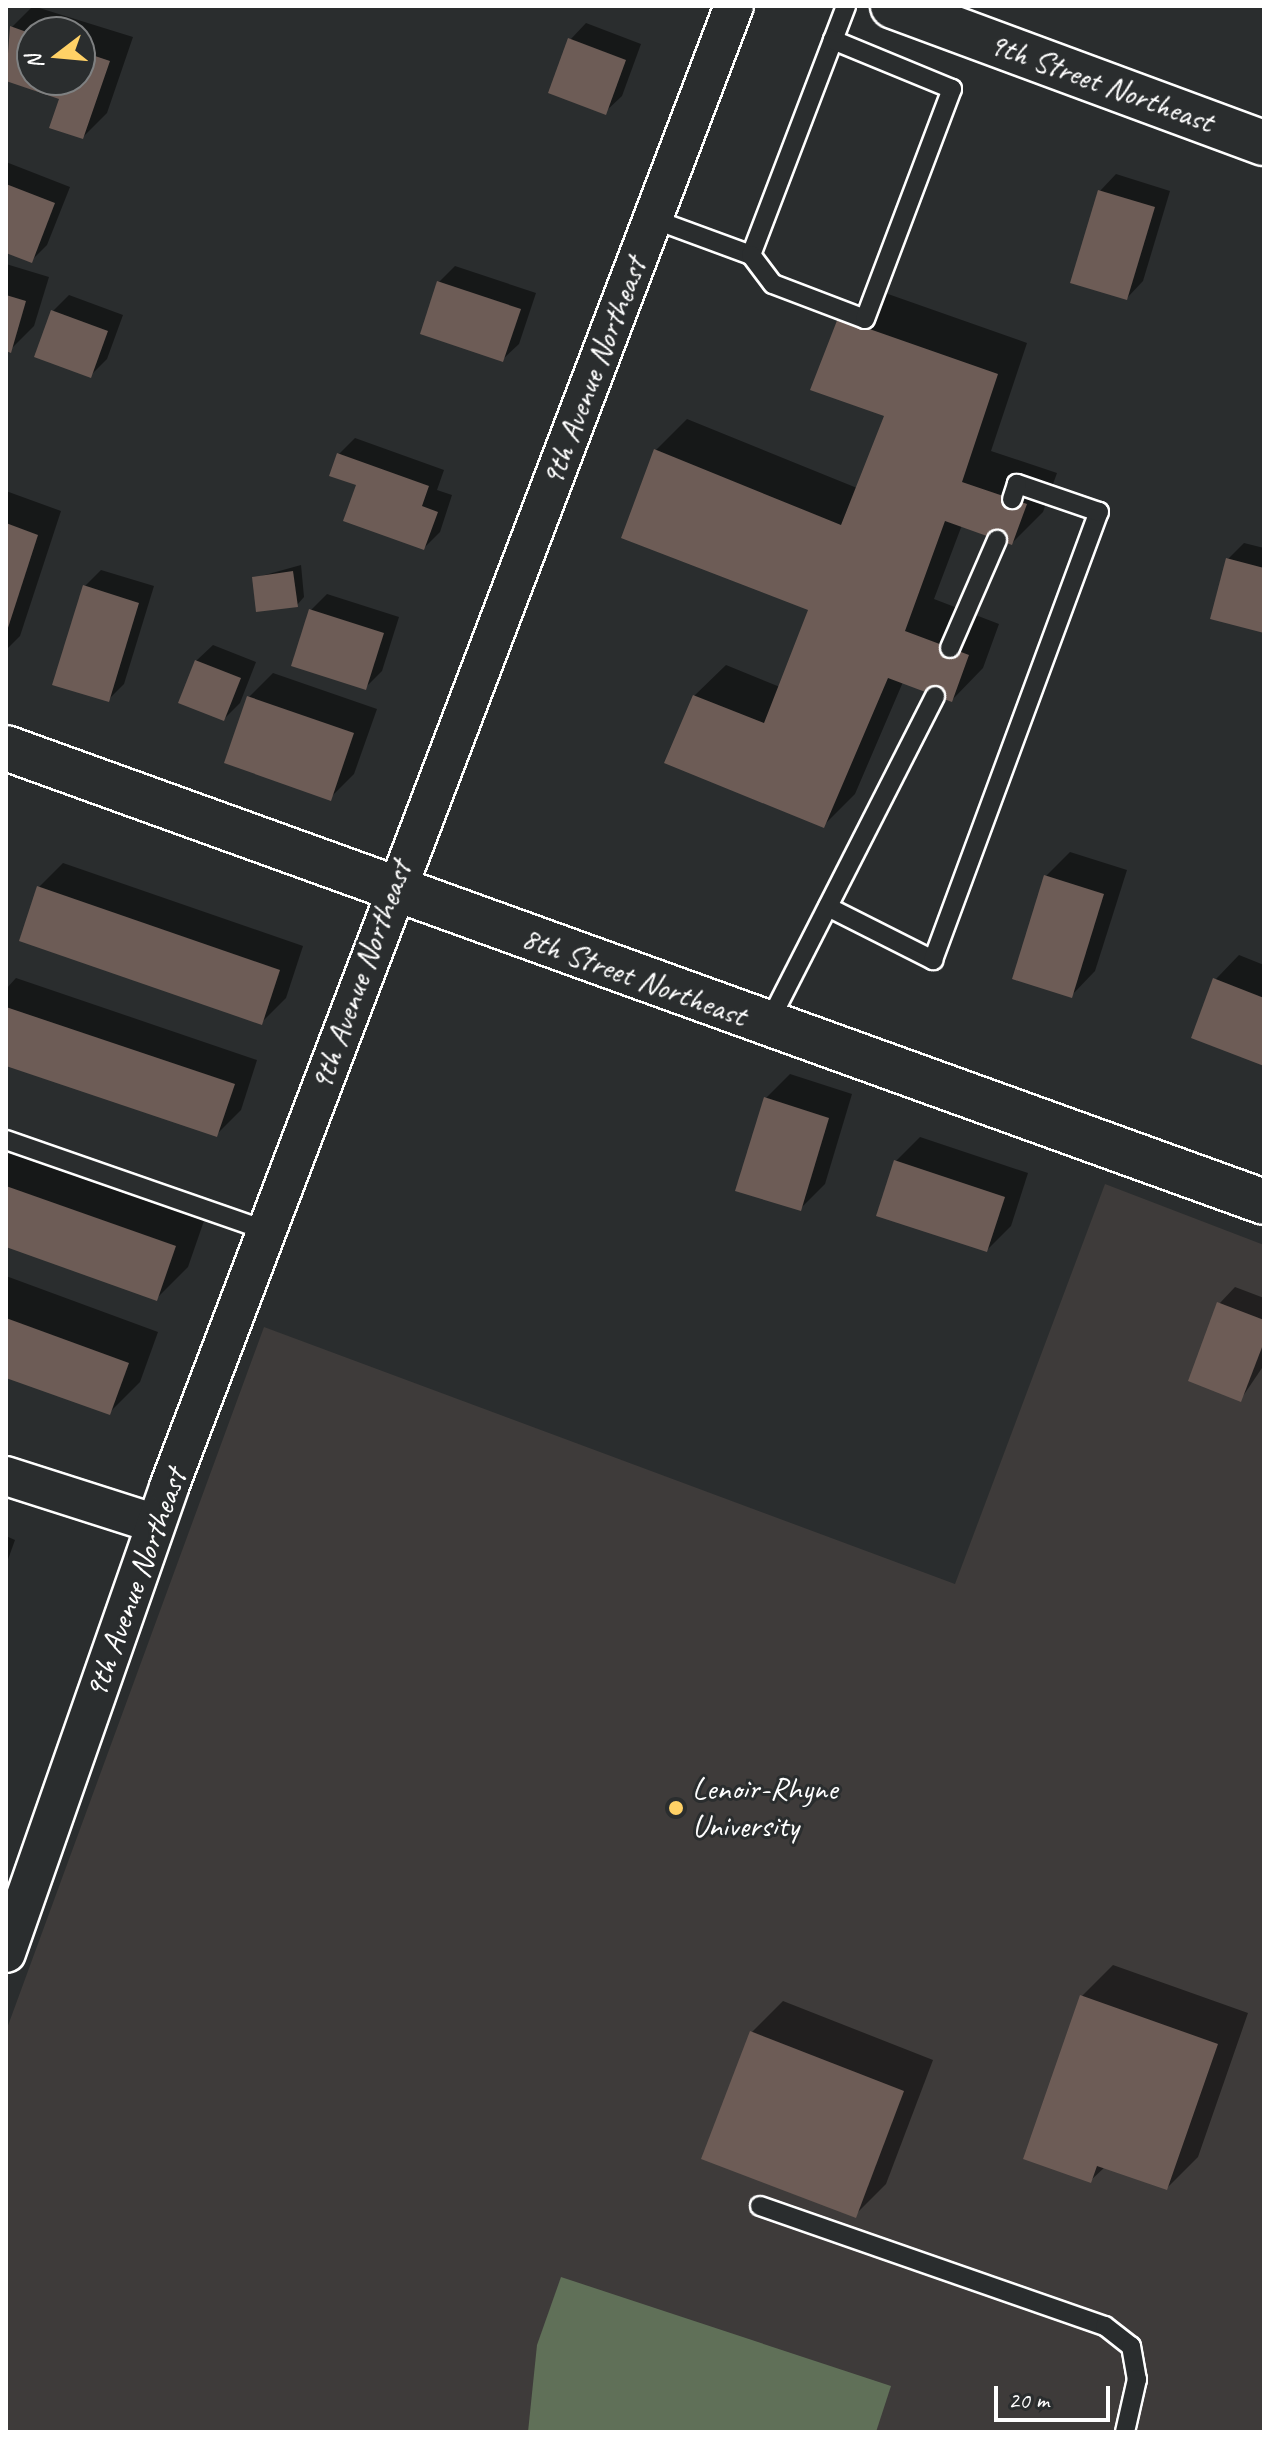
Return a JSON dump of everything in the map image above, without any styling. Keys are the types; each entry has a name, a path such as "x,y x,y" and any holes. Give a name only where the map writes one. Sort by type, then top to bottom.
{"main road":[{"name":"9th Street Northeast","path":"893,6 1261,136"},
{"name":"8th Street Northeast","path":"6,748 1264,1202"}],"street":[{"name":"9th Avenue Northeast","path":"6,1953 156,1524 270,1232 393,890 734,6"},
{"path":"6,1476 156,1524"}],"lane":[{"path":"751,255 846,6"},
{"path":"653,219 751,255 773,284 865,319 952,89 833,40"},
{"path":"828,907 933,960 1099,512 1017,484 1012,499"},
{"path":"950,648 997,540"},
{"path":"768,1024 935,696"},
{"path":"6,1140 270,1232"},
{"path":"760,2206 1105,2326 1131,2346 1137,2379 1125,2432"}],"shaded area":[{"name":"Lenoir-Rhyne University","path":"1105,1184 1264,1245 1264,2432 6,2432 6,2031 264,1327 955,1584"}],"green space":[{"path":"561,2277 891,2386 876,2432 528,2432 537,2345"}],"building":[{"path":"10,26 16,28 16,84 6,81"},
{"path":"568,38 626,60 606,115 548,93"},
{"path":"96,56 110,61 83,139 49,128 59,99 50,96 96,96"},
{"path":"6,184 55,203 32,263 6,253"},
{"path":"1098,190 1155,207 1127,300 1070,283"},
{"path":"437,281 521,309 503,362 420,334"},
{"path":"6,295 26,301 11,353 6,351"},
{"path":"51,310 108,331 91,378 34,357"},
{"path":"838,318 998,374 962,482 1027,504 1012,545 945,521 905,631 969,655 952,702 888,678 824,828 664,763 693,695 764,723 808,610 621,538 654,449 841,525 884,416 810,390"},
{"path":"337,453 429,486 422,506 438,512 424,550 343,521 356,485 329,476"},
{"path":"6,523 38,535 6,634"},
{"path":"1226,558 1264,568 1264,633 1210,619"},
{"path":"293,571 298,607 256,612 252,577"},
{"path":"83,585 139,603 109,702 52,685"},
{"path":"309,609 384,633 366,690 291,666"},
{"path":"195,660 241,678 224,721 178,703"},
{"path":"247,696 354,733 331,801 224,763"},
{"path":"1044,875 1104,894 1072,998 1012,979"},
{"path":"37,886 280,970 262,1025 19,941"},
{"path":"1213,978 1264,998 1264,1066 1191,1038"},
{"path":"6,1007 235,1084 217,1137 6,1066"},
{"path":"764,1097 829,1118 801,1211 735,1191"},
{"path":"894,1160 1005,1197 987,1252 876,1216"},
{"path":"6,1186 176,1246 157,1301 6,1247"},
{"path":"1217,1302 1264,1320 1264,1342 1241,1402 1188,1381"},
{"path":"6,1318 129,1363 110,1415 6,1378"},
{"path":"1080,1995 1218,2044 1167,2190 1097,2166 1091,2183 1023,2159"},
{"path":"750,2031 904,2091 856,2218 701,2159"}],"place":[{"name":"Lenoir-Rhyne University","path":"676,1808"}]}
